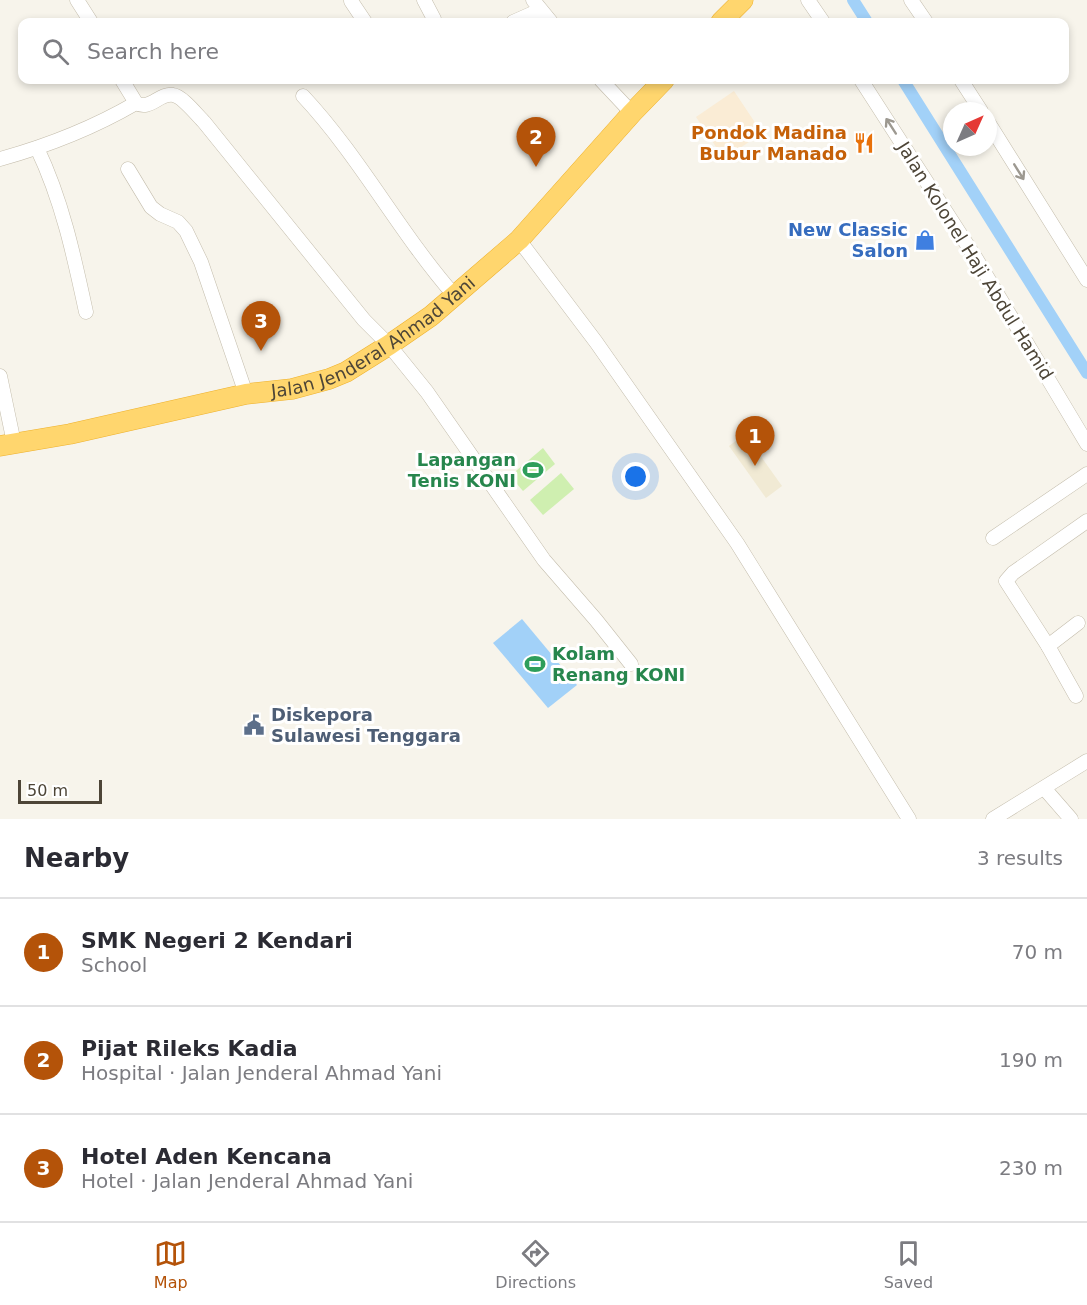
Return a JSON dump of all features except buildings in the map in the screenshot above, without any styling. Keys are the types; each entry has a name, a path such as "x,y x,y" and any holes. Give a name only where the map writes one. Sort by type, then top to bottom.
{"highway":[{"path":"725,18 743,0"},
{"name":"Jalan Jenderal Ahmad Yani","path":"7,444 70,434 246,394 292,389 329,379 363,362 431,316 519,240 660,84"}],"street":[{"path":"78,0 89,18"},
{"path":"424,0 431,18"},
{"path":"808,0 820,18"},
{"path":"911,0 923,18"},
{"path":"351,2 362,18"},
{"path":"518,18 536,5 547,18"},
{"path":"124,84 136,103 147,106 166,96 174,95 204,122 364,320 390,345 428,392 544,560 631,664"},
{"path":"606,84 632,113"},
{"name":"Jalan Kolonel Haji Abdul Hamid","path":"864,84 977,260 1087,444"},
{"path":"964,84 975,102"},
{"path":"303,96 337,136 405,234 454,295"},
{"path":"0,159 37,148 119,113 136,103"},
{"path":"997,136 1087,280"},
{"path":"37,148 50,175 62,212 86,312"},
{"path":"128,169 152,207 160,214 178,222 186,231 201,262 246,394"},
{"path":"519,240 596,342 737,543 909,819"},
{"path":"0,376 7,444"},
{"path":"993,538 1087,474"},
{"path":"1076,696 1048,646 1007,584 1007,579 1087,521"},
{"path":"1048,646 1078,623"},
{"path":"993,819 1087,761"},
{"path":"1044,788 1071,819"}],"shaded area":[{"path":"734,91 762,133 724,159 696,117"},
{"path":"745,434 782,486 766,498 729,446"}],"green space":[{"name":"Lapangan Tenis KONI","path":"543,448 555,464 523,491 510,476"},
{"path":"561,473 574,489 543,515 530,500"}],"water":[{"name":"Kolam Renang KONI","path":"522,619 577,685 548,708 493,643"}],"waterway":[{"path":"853,0 864,18"},
{"path":"906,84 1087,373"}],"place":[{"name":"Pondok Madina Bubur Manado","path":"864,143"},
{"name":"Pijat Rileks Kadia","path":"536,167"},
{"name":"New Classic Salon","path":"925,240"},
{"name":"Hotel Aden Kencana","path":"261,351"},
{"name":"SMK Negeri 2 Kendari","path":"755,466"},
{"name":"Lapangan Tenis KONI","path":"533,470"},
{"name":"Kolam Renang KONI","path":"535,664"},
{"name":"Diskepora Sulawesi Tenggara","path":"254,725"}]}
